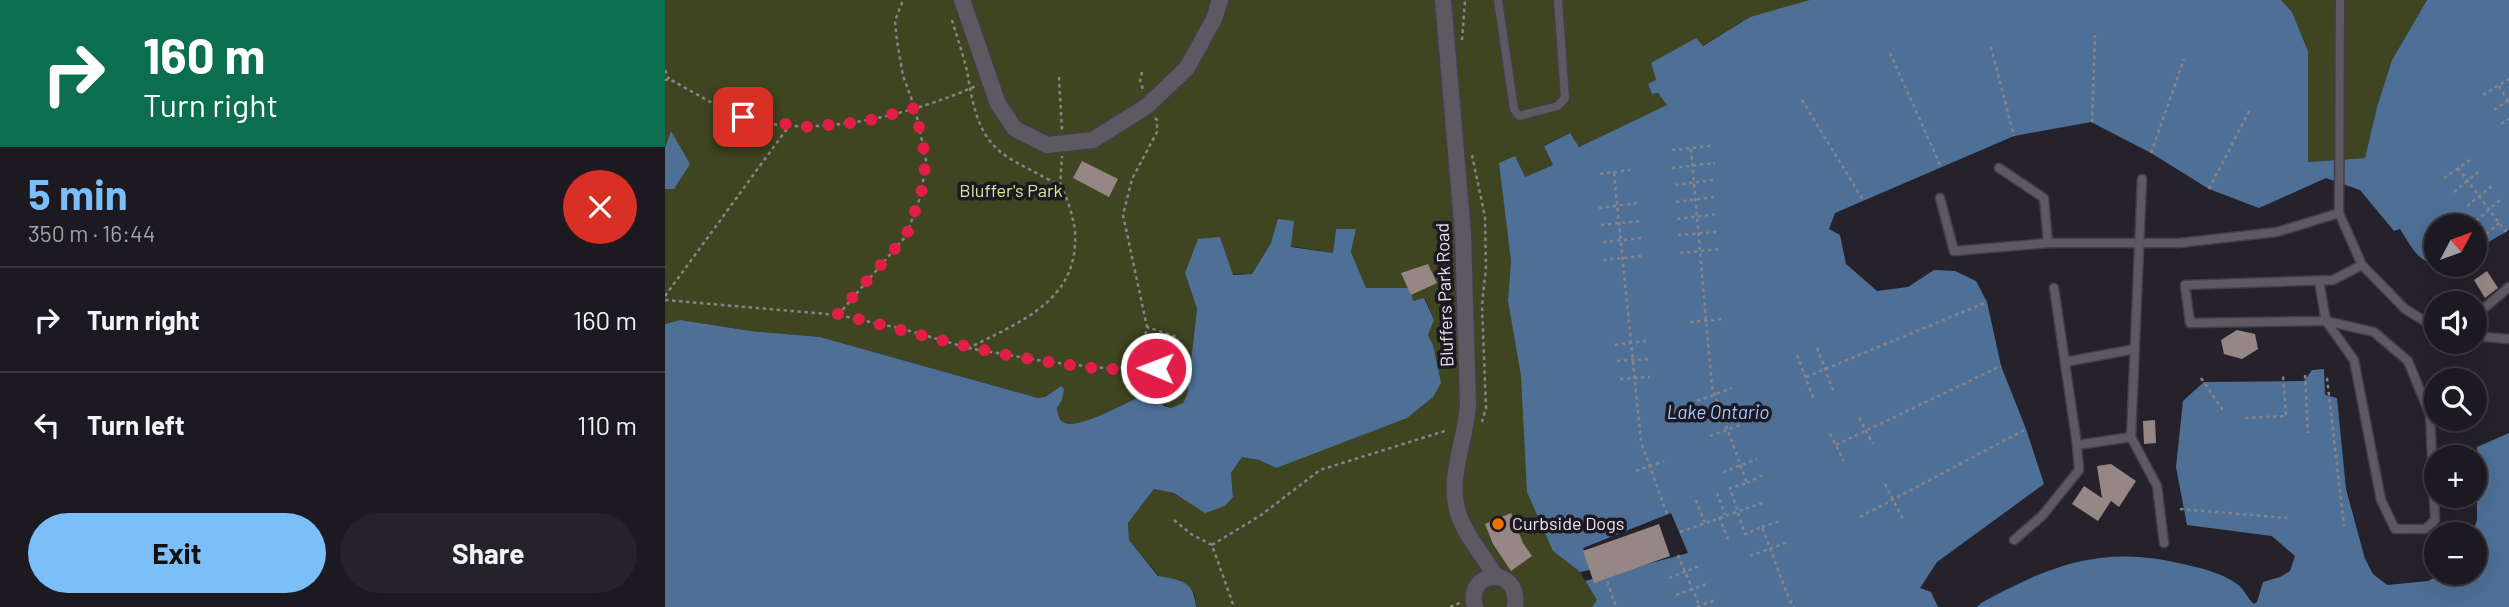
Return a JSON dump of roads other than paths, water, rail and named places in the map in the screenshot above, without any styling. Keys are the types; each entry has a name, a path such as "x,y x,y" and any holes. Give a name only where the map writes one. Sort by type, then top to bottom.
{"street":[{"path":"962,0 998,104 1014,129 1047,145 1093,140 1147,106 1187,68 1214,19 1220,0"},
{"name":"Bluffers Park Road","path":"1443,0 1463,233 1468,404 1467,425 1454,481 1455,500 1458,515 1467,534 1495,576 1509,581 1516,594 1515,607"},
{"path":"1475,607 1472,598 1475,587 1484,579 1495,576"}],"lane":[{"path":"1499,0 1514,109 1519,116 1556,107 1565,98 1557,0"},
{"path":"2340,0 2340,213 2362,265 2405,309 2424,321"},
{"path":"1999,169 2044,198 2048,243"},
{"path":"2141,179 2131,437 2157,486 2164,543"},
{"path":"1940,198 1954,251 2048,243 2179,243 2277,232 2340,213"},
{"path":"2319,281 2326,321 2354,360 2381,500 2395,529 2425,529 2435,520 2430,415 2408,361 2374,332 2326,321 2190,323 2185,285 2333,280 2362,265"},
{"path":"2487,306 2509,287"},
{"path":"2014,540 2042,516 2078,470 2077,445 2054,288"},
{"path":"2487,337 2509,340"},
{"path":"2065,362 2135,349"},
{"path":"2077,445 2131,437"}],"water":[{"name":"Lake Ontario","path":"1810,0 2281,0 2292,12 2308,51 2308,162 2365,158 2392,60 2427,0 2509,0 2509,230 2487,243 2487,214 2424,214 2424,260 2415,252 2400,229 2394,231 2360,190 2326,178 2259,208 2209,189 2151,153 2091,122 2014,136 1835,213 1829,229 1840,235 1846,264 1877,291 1908,287 1934,270 1955,271 1976,281 1987,302 2001,366 2044,484 1937,562 1920,588 1931,592 1938,607 1592,607 1597,600 1580,572 1553,551 1527,492 1521,376 1508,301 1511,261 1499,163 1515,156 1525,177 1553,165 1544,146 1570,133 1579,147 1667,105 1658,93 1652,94 1648,84 1656,80 1651,63 1696,38 1703,46 1750,17"},
{"path":"671,131 690,164 674,189 665,189 665,148"},
{"path":"1278,219 1294,221 1291,247 1333,253 1336,229 1356,229 1351,252 1366,288 1410,288 1413,301 1424,298 1434,320 1428,335 1433,345 1441,383 1433,397 1407,418 1276,468 1259,460 1242,457 1231,473 1233,497 1225,506 1205,513 1174,493 1154,489 1128,523 1129,540 1158,576 1180,581 1189,587 1196,607 665,607 665,324 680,320 751,331 820,337 1038,398 1045,397 1061,386 1064,389 1057,408 1058,414 1061,421 1070,424 1092,419 1150,393 1164,406 1171,408 1183,403 1187,395 1197,309 1185,273 1198,239 1220,237 1233,275 1252,274 1271,243"},
{"path":"2324,369 2325,395 2337,398 2346,489 2365,559 2373,574 2387,585 2424,581 2424,585 2487,585 2487,522 2476,522 2477,508 2487,508 2487,445 2482,445 2509,433 2509,607 1977,607 2007,589 2056,568 2104,558 2130,557 2157,559 2213,572 2237,584 2254,604 2257,602 2263,582 2290,571 2295,556 2272,536 2187,525 2176,467 2183,401 2204,382 2304,381 2312,370"}],"place":[{"name":"Curbside Dogs","path":"1498,524"}],"park label":[{"name":"Bluffer's Park","path":"1011,191"}]}
